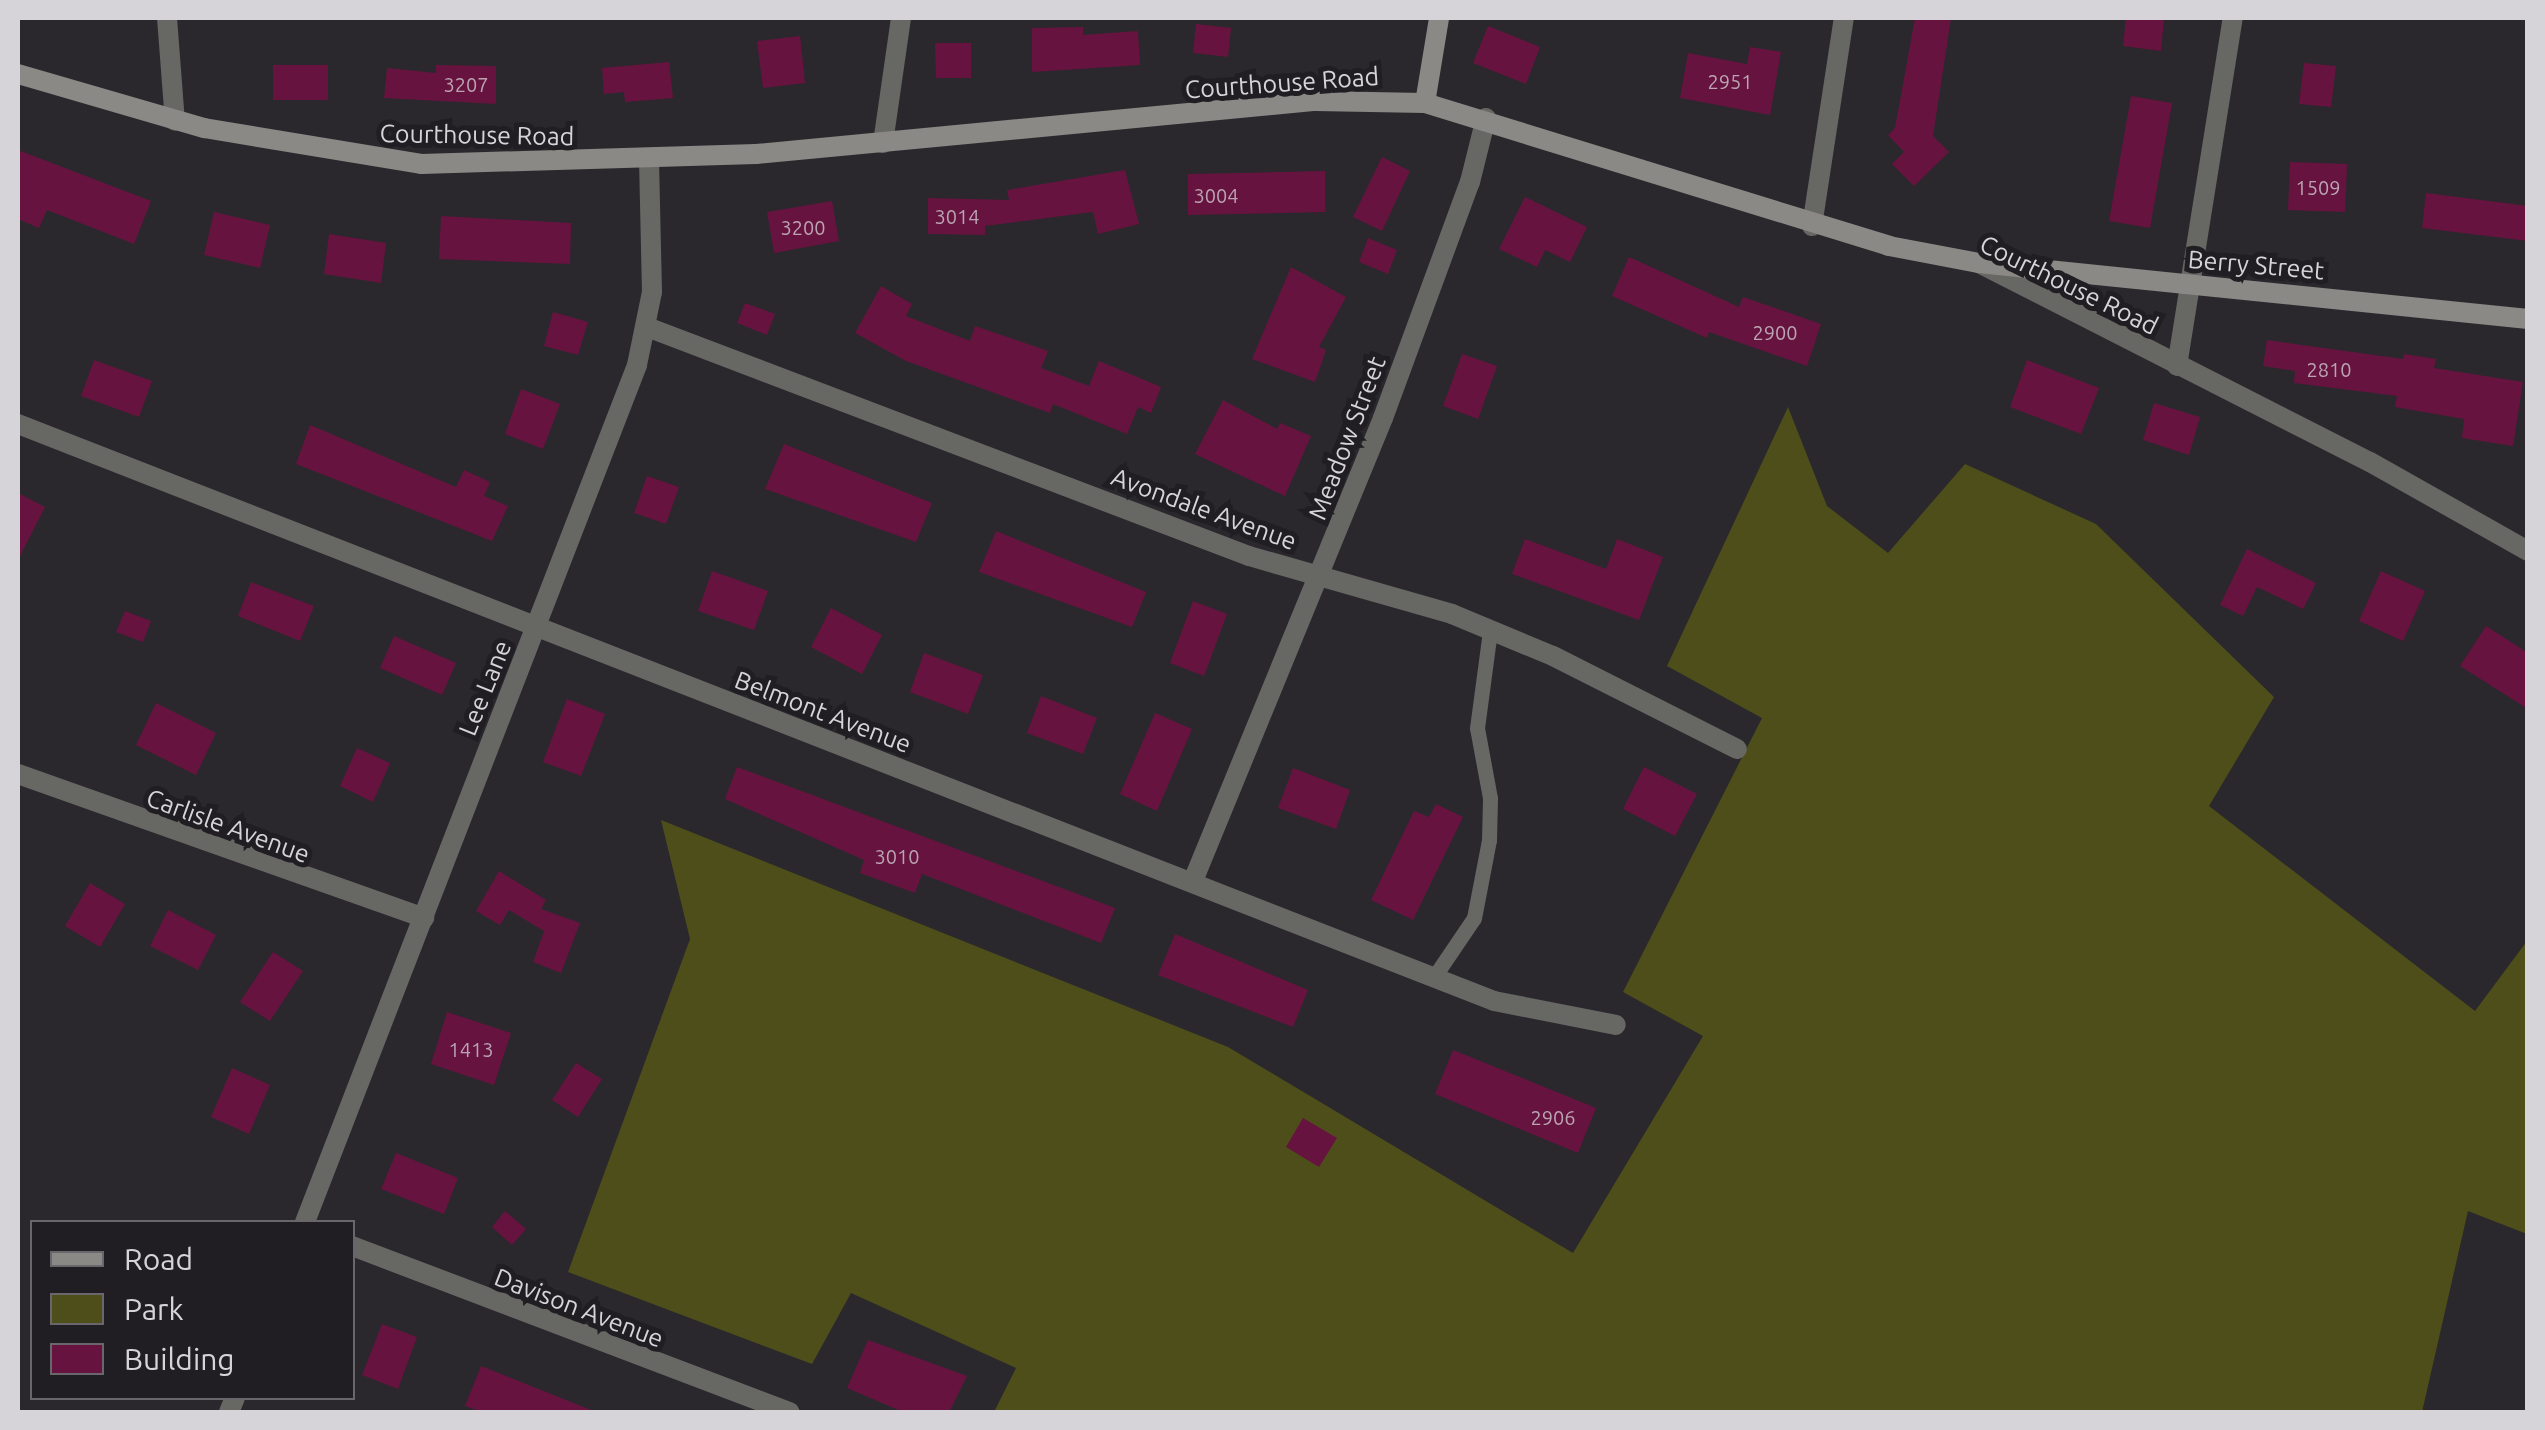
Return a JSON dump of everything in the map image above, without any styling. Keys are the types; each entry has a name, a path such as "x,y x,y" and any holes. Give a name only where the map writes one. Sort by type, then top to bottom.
{"street":[{"path":"167,18 174,120"},
{"path":"883,143 900,18"},
{"path":"1425,103 1439,18"},
{"path":"1812,226 1844,18"},
{"path":"2177,366 2233,18"},
{"name":"Courthouse Road","path":"18,74 174,120 421,164 648,160 883,143 1314,101 1425,103 1486,118 1812,226 1980,263 2370,462 2528,552"},
{"name":"Meadow Street","path":"1192,881 1322,575 1470,182 1486,118"},
{"name":"Lee Lane","path":"306,1220 538,623 647,328 653,255 648,160"},
{"name":"Berry Street","path":"1980,263 2528,319"},
{"name":"Avondale Avenue","path":"647,328 1249,556 1322,575 1490,630 1736,749"},
{"name":"Belmont Avenue","path":"18,424 538,623 1434,978 1539,1013 1616,1025"},
{"name":"Carlisle Avenue","path":"18,774 424,918"},
{"name":"Davison Avenue","path":"355,1247 790,1412"}],"lane":[{"path":"1434,978 1474,918 1489,840 1490,798 1477,728 1490,630"}],"green space":[{"path":"1788,407 1827,506 1888,553 1965,464 2096,524 2274,697 2209,806 2475,1011 2527,941 2527,1234 2468,1211 2422,1412 994,1412 1016,1368 851,1293 812,1364 568,1272 690,939 661,820 1228,1047 1573,1253 1703,1036 1623,992 1762,718 1667,666"}],"building":[{"path":"1915,18 1951,18 1933,136 1949,152 1914,186 1892,164 1904,152 1888,135 1895,128"},
{"path":"2126,18 2164,18 2161,51 2123,46"},
{"path":"1196,24 1231,28 1228,57 1193,53"},
{"path":"1488,26 1540,47 1526,84 1473,63"},
{"path":"1083,27 1083,35 1138,31 1140,65 1032,72 1032,28"},
{"path":"800,36 805,83 763,88 757,41"},
{"path":"935,43 971,43 971,78 936,78"},
{"path":"1750,47 1781,52 1770,115 1680,98 1688,53 1747,64"},
{"path":"669,62 673,98 625,102 624,92 604,94 602,68"},
{"path":"2304,63 2336,66 2331,107 2299,104"},
{"path":"273,65 328,65 328,100 273,100"},
{"path":"436,65 496,66 496,104 384,98 387,68 436,73"},
{"path":"2131,96 2172,103 2150,228 2109,221"},
{"path":"18,150 151,201 134,244 47,210 39,228 18,219"},
{"path":"1382,157 1410,171 1382,231 1353,217"},
{"path":"2290,162 2347,164 2345,212 2288,210"},
{"path":"1125,170 1139,224 1098,234 1093,212 985,226 985,235 928,234 928,198 1009,200 1007,190"},
{"path":"1325,171 1325,212 1188,215 1188,174"},
{"path":"2426,193 2528,206 2528,241 2422,228"},
{"path":"1525,197 1587,227 1570,262 1545,250 1537,267 1499,249"},
{"path":"832,201 839,241 774,253 767,212"},
{"path":"214,212 270,225 260,268 204,255"},
{"path":"441,216 571,223 570,264 439,259"},
{"path":"329,234 386,243 381,283 324,274"},
{"path":"1368,238 1397,250 1388,274 1359,262"},
{"path":"1629,257 1739,307 1743,297 1821,324 1807,366 1709,332 1707,338 1612,296"},
{"path":"1291,267 1346,297 1319,347 1326,350 1315,382 1252,359"},
{"path":"881,286 912,304 906,316 970,341 975,326 1048,351 1041,368 1089,386 1099,361 1161,387 1151,413 1138,407 1127,434 1053,404 1050,413 906,361 855,333"},
{"path":"745,303 775,314 767,335 737,323"},
{"path":"553,312 588,322 578,355 544,346"},
{"path":"2267,340 2403,359 2404,354 2436,359 2434,368 2523,382 2513,446 2462,438 2464,419 2395,407 2397,396 2294,383 2295,371 2263,366"},
{"path":"1462,354 1497,366 1478,419 1443,406"},
{"path":"94,360 152,381 139,417 81,396"},
{"path":"2027,360 2099,388 2081,434 2010,407"},
{"path":"521,389 560,404 543,449 505,434"},
{"path":"1223,400 1277,429 1280,423 1311,436 1285,496 1195,454"},
{"path":"2154,403 2200,417 2189,455 2143,440"},
{"path":"310,425 456,487 464,470 490,482 484,496 508,506 492,541 296,464"},
{"path":"784,444 932,503 916,542 765,489"},
{"path":"647,476 679,487 666,524 634,513"},
{"path":"18,493 45,507 18,560"},
{"path":"996,531 1146,592 1132,627 979,572"},
{"path":"1525,539 1606,569 1617,539 1663,557 1639,620 1512,574"},
{"path":"2247,549 2316,583 2303,609 2257,587 2243,616 2220,605"},
{"path":"712,571 768,591 754,630 698,611"},
{"path":"2381,571 2425,591 2403,641 2359,621"},
{"path":"251,582 314,606 300,641 238,616"},
{"path":"1193,601 1227,614 1204,676 1170,663"},
{"path":"831,608 882,635 862,674 811,647"},
{"path":"125,611 151,621 143,642 116,632"},
{"path":"2486,626 2528,653 2528,709 2460,666"},
{"path":"394,636 456,663 442,695 380,668"},
{"path":"924,653 983,675 968,714 910,692"},
{"path":"1041,696 1097,718 1083,754 1027,733"},
{"path":"567,699 605,714 581,776 543,762"},
{"path":"156,703 216,733 196,775 136,745"},
{"path":"1155,713 1192,729 1157,811 1120,794"},
{"path":"357,748 390,763 373,802 340,786"},
{"path":"737,767 1115,908 1101,943 922,874 915,893 860,873 864,860 725,799"},
{"path":"1644,767 1697,794 1675,836 1623,809"},
{"path":"1293,768 1350,790 1336,829 1278,808"},
{"path":"1436,804 1463,817 1413,920 1371,900 1414,811 1429,817"},
{"path":"499,871 546,900 541,909 580,923 561,973 533,962 544,931 509,910 500,925 476,911"},
{"path":"90,883 125,904 100,947 65,926"},
{"path":"168,910 216,935 198,970 150,946"},
{"path":"1175,934 1308,990 1293,1027 1158,975"},
{"path":"273,952 303,971 270,1021 240,1002"},
{"path":"447,1012 511,1033 494,1085 431,1064"},
{"path":"1453,1050 1596,1108 1578,1153 1435,1094"},
{"path":"576,1063 602,1079 578,1117 552,1100"},
{"path":"232,1068 270,1085 249,1134 211,1117"},
{"path":"1303,1118 1337,1138 1319,1167 1286,1147"},
{"path":"396,1153 458,1178 444,1214 381,1189"},
{"path":"505,1211 526,1229 512,1245 492,1227"},
{"path":"382,1324 417,1337 398,1389 362,1375"},
{"path":"868,1340 967,1376 949,1412 903,1412 847,1388"},
{"path":"481,1366 591,1410 483,1412 465,1406"}]}
